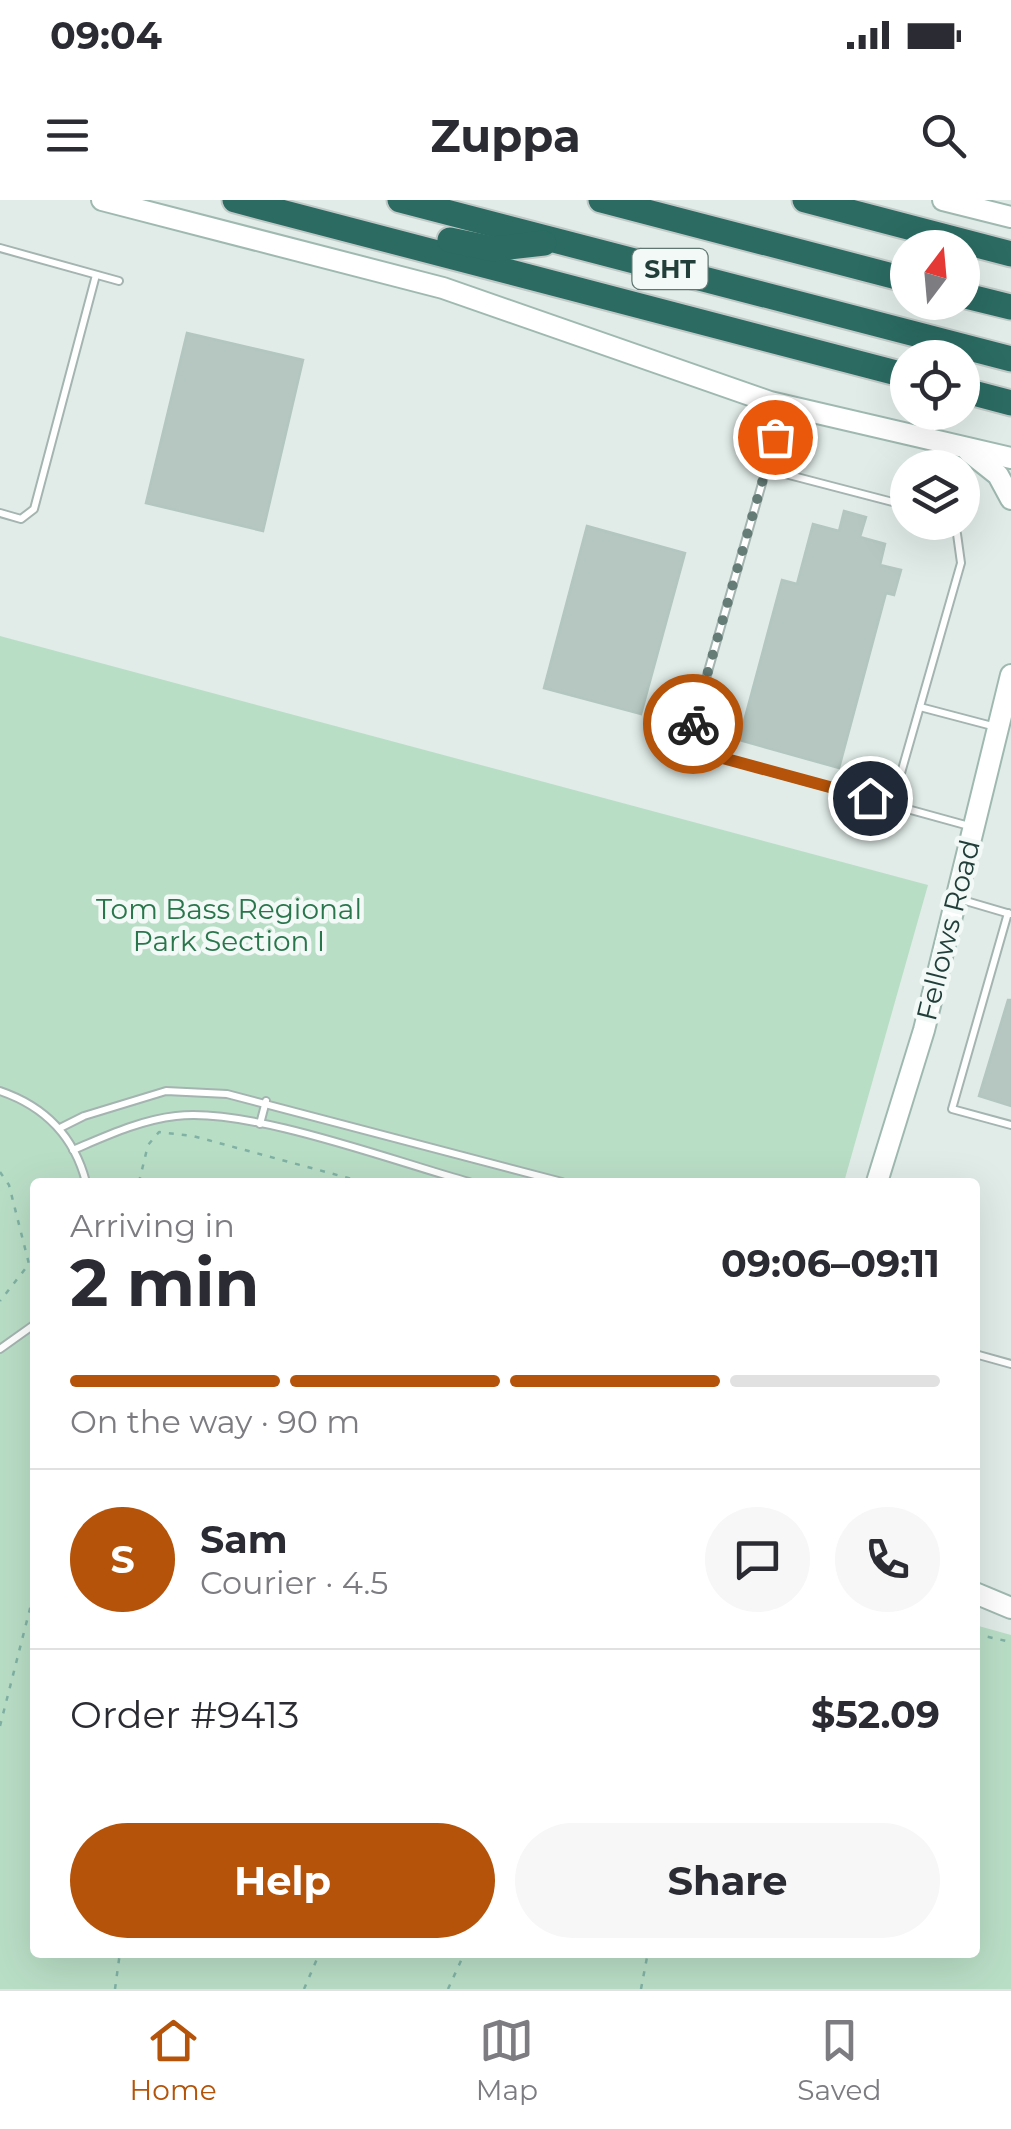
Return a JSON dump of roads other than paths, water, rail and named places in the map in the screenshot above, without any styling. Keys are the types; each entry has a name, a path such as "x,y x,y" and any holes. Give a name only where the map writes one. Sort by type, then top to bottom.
{"highway":[{"path":"234,200 890,371"},
{"path":"290,200 493,249 564,241"},
{"name":"SHT","path":"400,200 1011,359"},
{"name":"SHT","path":"601,200 890,275"},
{"path":"640,200 890,275"},
{"path":"805,200 1011,254"},
{"path":"980,300 1011,308"},
{"path":"980,394 1011,402"}],"main road":[{"path":"102,200 443,288 784,405 1011,458"},
{"path":"943,200 1011,217"},
{"path":"964,448 998,475 1011,499"},
{"name":"Fellows Road","path":"878,1178 924,1030 1010,681"},
{"path":"980,1595 1011,1608"}],"lane":[{"path":"0,248 120,282"},
{"path":"0,514 21,519 34,509 96,275"},
{"path":"784,405 686,748 974,827"},
{"path":"766,469 890,501"},
{"path":"901,772 961,563 958,540"},
{"path":"920,707 998,728"},
{"path":"956,898 1009,914 952,1109 1011,1125"},
{"path":"60,1128 84,1116 166,1091 195,1090 266,1101 536,1178"},
{"path":"0,1091 41,1110 60,1128 84,1178"},
{"path":"260,1124 266,1101"},
{"path":"73,1150 130,1126 174,1116 204,1115 260,1124 455,1178"},
{"path":"0,1349 30,1328"},
{"path":"980,1355 1011,1364"}],"park label":[{"name":"Tom Bass Regional Park Section I","path":"229,925"}]}
